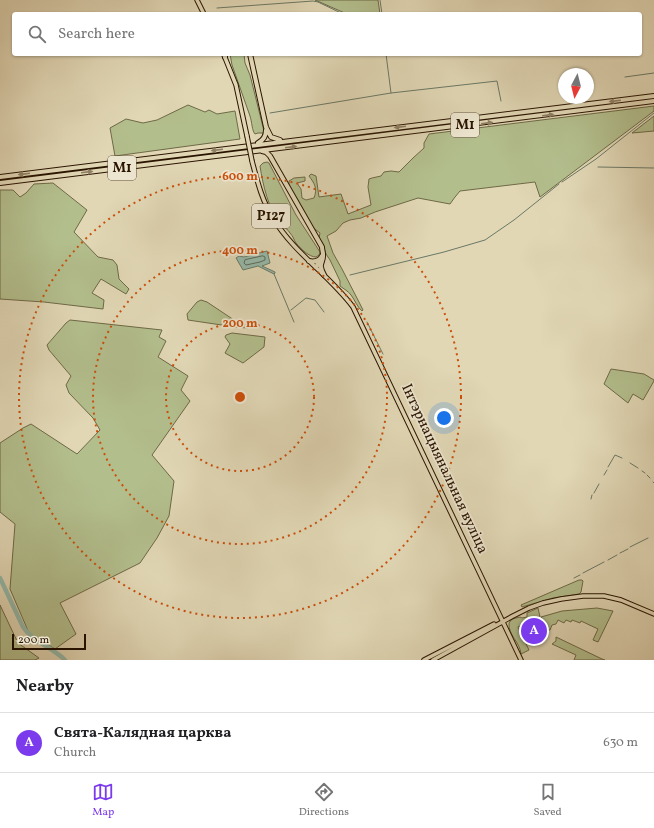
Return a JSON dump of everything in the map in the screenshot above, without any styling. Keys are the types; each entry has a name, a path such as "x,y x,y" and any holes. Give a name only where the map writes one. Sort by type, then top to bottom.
{"highway":[{"path":"250,56 266,127 271,138 284,141"},
{"name":"М1","path":"0,177 654,96"},
{"name":"М1","path":"0,183 654,101"},
{"path":"252,145 263,139 266,133 266,127"},
{"path":"273,163 273,152 279,148"},
{"name":"Р127","path":"261,150 268,154 322,247 323,258 320,268 324,275"},
{"path":"309,260 314,262 321,258 323,254"},
{"path":"316,267 323,254"}],"main road":[{"path":"197,0 203,12"},
{"name":"Р127","path":"224,56 236,85 260,192 272,218 283,233 324,275"},
{"name":"Інтэрнацыянальная вуліца","path":"324,275 353,307 521,660"},
{"path":"424,660 530,608 561,599 584,596 604,596 621,600 654,614"},
{"path":"433,660 503,621"}],"shaded area":[{"path":"315,0 378,0 380,12 342,12"},
{"path":"230,56 244,56 264,131 263,133 255,134 253,131 250,116 232,65"},
{"path":"188,105 205,112 209,110 217,114 235,111 240,139 115,156 110,128 126,119 143,123 157,120"},
{"path":"654,106 654,111 540,197 535,182 460,191 450,204 418,198 343,223 336,231 327,236 333,253 363,310 362,311 350,294 340,286 340,281 319,238 320,233 312,227 289,186 289,181 294,178 305,177 305,181 297,183 301,189 302,198 306,200 314,198 314,183 309,176 311,174 316,176 319,197 341,194 348,214 371,205 368,187 369,179 381,176 384,172 399,172 424,148 424,143 429,134"},
{"path":"654,116 654,131 632,133"},
{"path":"267,162 269,163 296,215 320,252 316,257 313,257 300,248 292,235 276,218 269,204 260,166"},
{"path":"53,183 87,210 74,232 98,257 113,260 117,265 119,279 129,289 126,294 101,279 92,293 104,300 103,309 44,302 0,299 0,190 13,190 20,197 34,184"},
{"path":"201,300 207,302 240,324 249,326 248,328 188,320 187,314 197,302"},
{"path":"70,320 162,330 159,337 166,341 158,357 188,376 181,390 190,401 152,455 174,481 169,516 157,538 140,563 60,603 76,634 55,649 29,633 10,589 15,524 0,512 0,443 31,424 77,454 100,430 93,418 69,393 66,385 71,376 49,350 47,345"},
{"path":"232,333 265,337 264,347 243,363 225,353 230,344 225,337 226,335"},
{"path":"611,369 644,374 654,381 643,400 633,394 628,403 604,384"},
{"path":"579,580 583,581 581,592 579,594 553,598 522,607 521,605"},
{"path":"0,605 18,643 39,658 35,660 0,660"},
{"path":"538,608 540,617 518,627 529,650 521,654 519,646 510,631 509,623 512,619 527,617 527,613"},
{"path":"597,608 613,611 598,642 593,640 598,629 581,621 580,623 572,620 571,622 566,620 564,623 558,620 556,624 552,625 550,630 548,630 541,617 562,611"},
{"path":"556,637 605,660 574,660 576,655 552,644 556,641"}],"water":[{"path":"267,251 270,263 262,266 275,272 274,274 258,266 243,270 236,258 239,256 244,257"}],"waterway":[{"path":"380,0 382,12"},
{"path":"217,8 313,1 339,12"},
{"path":"386,56 391,93"},
{"path":"625,77 654,73"},
{"path":"270,113 391,93 497,81 501,101"},
{"path":"562,182 596,159 654,113"},
{"path":"598,167 654,168"},
{"path":"350,275 444,252 485,240 514,220 559,184"},
{"path":"274,274 294,322"},
{"path":"291,310 306,298 315,300 324,312"},
{"path":"367,322 383,354"},
{"path":"608,467 615,455 622,458"},
{"path":"630,463 638,468"},
{"path":"604,475 607,470"},
{"path":"647,475 650,478"},
{"path":"594,493 599,484"},
{"path":"591,499 592,495"},
{"path":"630,547 648,538"},
{"path":"620,553 628,549"},
{"path":"608,560 617,555"},
{"path":"583,573 604,562"},
{"path":"574,578 580,575"},
{"path":"0,578 23,627 37,641 60,655 65,660"}],"place":[{"name":"Свята-Калядная царква","path":"534,631"}]}
